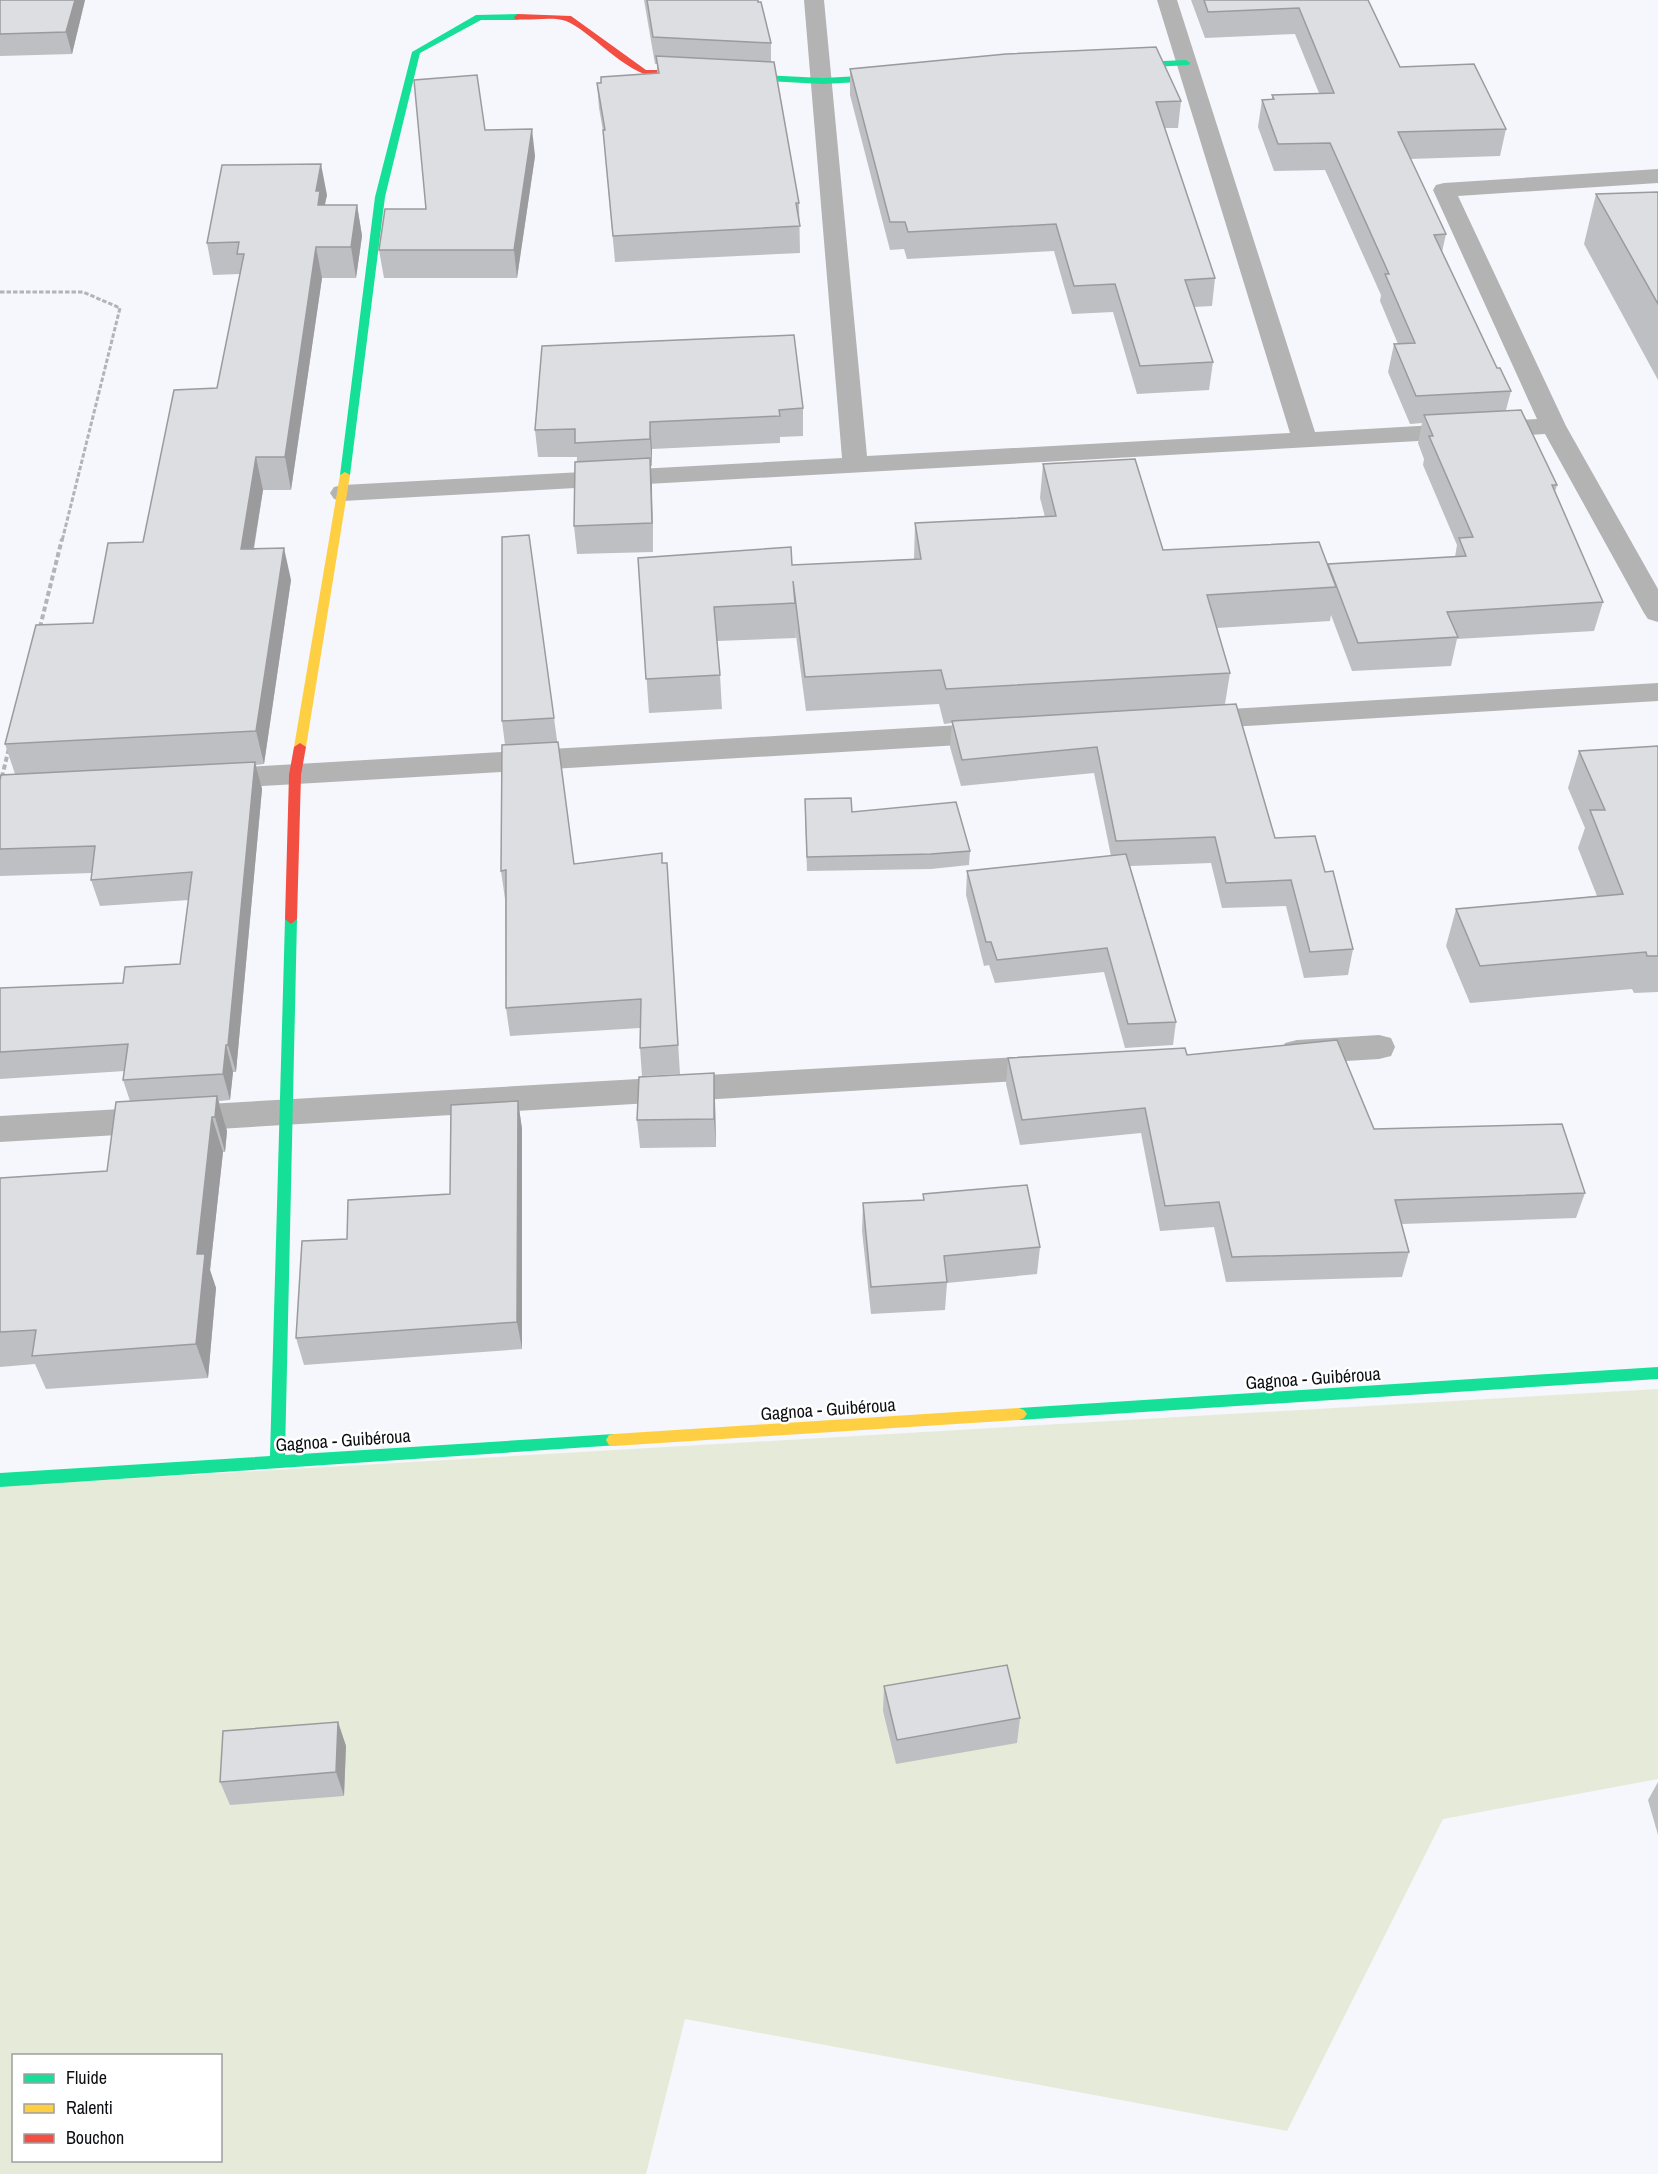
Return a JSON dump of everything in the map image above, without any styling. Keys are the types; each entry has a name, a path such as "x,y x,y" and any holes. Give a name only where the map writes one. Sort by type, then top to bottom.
{"street":[{"path":"814,0 823,81 855,465"},
{"path":"1167,0 1305,440"},
{"path":"277,1462 295,775 343,493 380,197 416,52 479,17 568,18 644,72 823,81 905,77"},
{"path":"1104,67 1185,63"},
{"path":"1658,176 1444,190 1553,426 1658,614"},
{"path":"343,493 1553,426"},
{"path":"1169,722 1658,692"},
{"path":"189,780 1026,731"},
{"path":"1272,1054 1379,1047"},
{"path":"0,1128 1082,1065"},
{"name":"Gagnoa - Guibéroua","path":"0,1480 1658,1373"}],"path":[{"path":"0,292 83,292 120,308 37,637"},
{"path":"0,785 11,740"}],"green space":[{"path":"1658,1389 1658,1779 1443,1819 1287,2131 685,2019 646,2174 0,2174 0,1486"}],"building":[{"path":"0,0 75,0 66,32 0,34"},
{"path":"647,0 758,0 761,2 771,43 653,37"},
{"path":"1204,0 1368,0 1400,67 1474,64 1506,129 1398,132 1446,234 1434,235 1497,368 1500,368 1511,391 1416,396 1394,344 1415,343 1385,274 1389,274 1330,143 1278,144 1262,100 1274,99 1272,95 1334,93 1299,8 1208,12"},
{"path":"1156,47 1181,101 1156,102 1215,278 1185,280 1213,362 1140,366 1115,284 1074,286 1056,224 908,232 905,222 890,222 850,69 1006,54"},
{"path":"656,56 774,62 799,203 796,203 800,226 613,236 603,130 605,130 597,83 601,83 601,77 659,73"},
{"path":"477,75 485,130 532,129 514,250 379,250 385,209 426,209 414,80"},
{"path":"321,164 316,191 320,191 318,205 357,205 351,247 316,247 285,457 256,457 241,549 284,548 256,731 5,744 36,625 93,623 108,543 143,542 174,390 217,388 244,254 237,254 239,242 207,243 222,165"},
{"path":"1658,192 1658,304 1596,194"},
{"path":"794,335 803,408 779,410 780,416 650,422 650,439 575,443 575,429 535,430 542,346"},
{"path":"1521,410 1557,485 1552,485 1603,602 1447,612 1458,637 1358,643 1328,564 1466,556 1459,538 1473,537 1429,436 1433,436 1424,415"},
{"path":"650,458 652,523 574,526 575,462"},
{"path":"1135,459 1163,550 1319,542 1336,587 1207,595 1230,673 946,689 941,670 805,677 793,581 795,603 714,607 720,675 646,679 638,558 791,547 792,565 921,559 915,523 1056,516 1043,464"},
{"path":"529,535 554,718 502,721 502,537"},
{"path":"1236,704 1275,838 1315,836 1325,872 1333,871 1353,949 1310,952 1291,880 1226,883 1215,837 1116,841 1097,747 962,760 952,721"},
{"path":"558,742 574,864 662,853 662,863 667,863 678,1045 640,1048 641,999 506,1008 506,870 501,871 502,745"},
{"path":"1658,746 1658,956 1647,956 1646,952 1480,966 1456,909 1623,894 1590,810 1605,810 1579,751"},
{"path":"255,762 228,1045 226,1045 223,1074 123,1080 128,1044 0,1052 0,988 123,983 125,967 180,964 192,872 91,880 95,846 0,849 1,775"},
{"path":"851,798 852,812 956,802 970,851 807,857 805,799"},
{"path":"1126,854 1176,1022 1128,1024 1107,948 997,960 991,942 986,942 967,871"},
{"path":"1337,1040 1374,1129 1562,1124 1585,1193 1395,1200 1409,1252 1232,1257 1219,1202 1165,1206 1145,1108 1022,1120 1008,1058 1185,1048 1187,1055"},
{"path":"714,1073 714,1119 637,1120 639,1077"},
{"path":"217,1096 215,1117 212,1117 197,1254 205,1254 196,1344 32,1356 36,1330 0,1332 0,1178 107,1171 116,1102"},
{"path":"518,1101 517,1322 296,1338 302,1241 347,1239 348,1200 450,1194 451,1105"},
{"path":"1027,1185 1040,1247 944,1256 947,1282 871,1287 863,1203 924,1200 923,1194"},
{"path":"1007,1665 1020,1718 897,1740 884,1686"},
{"path":"338,1722 336,1772 220,1782 223,1731"}],"traffic: fast":[{"path":"345,475 380,197 416,52 479,17 518,17"},
{"path":"1118,66 1186,63"},
{"path":"661,73 823,81 896,77"},
{"path":"277,1462 291,919"},
{"path":"1019,1414 1658,1373"},
{"path":"0,1480 614,1440"}],"traffic: slow":[{"path":"300,747 345,475"},
{"path":"614,1440 1019,1414"}],"traffic: jam":[{"path":"518,17 568,18 644,72 661,73"},
{"path":"291,919 295,775 300,747"}]}
